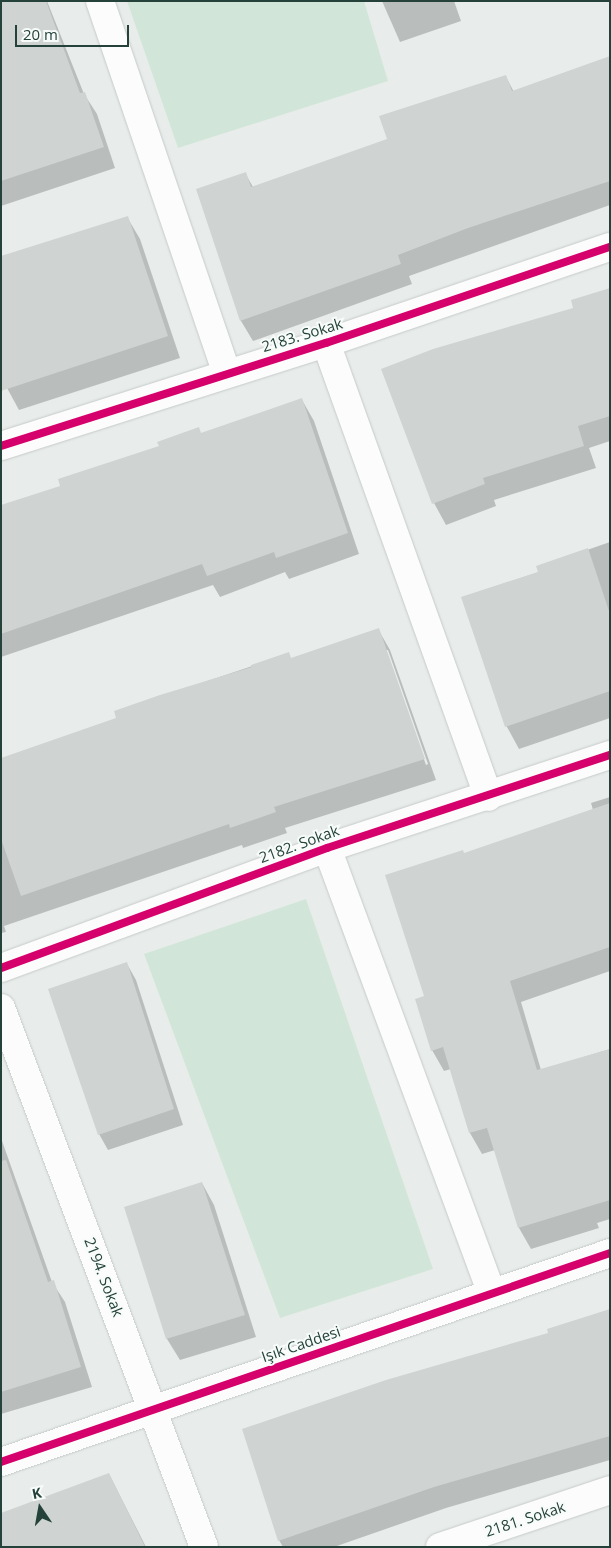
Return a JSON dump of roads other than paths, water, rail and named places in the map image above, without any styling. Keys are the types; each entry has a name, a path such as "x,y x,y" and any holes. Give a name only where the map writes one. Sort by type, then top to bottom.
{"street":[{"path":"100,1 227,373"},
{"name":"2183. Sokak","path":"1,446 326,343 610,247"},
{"path":"326,343 489,797"},
{"name":"2182. Sokak","path":"1,968 327,848 489,797 610,755"},
{"path":"327,848 492,1292"},
{"name":"2194. Sokak","path":"1,1008 154,1408 204,1547"},
{"name":"Işık Caddesi","path":"1,1462 610,1253"},
{"name":"2181. Sokak","path":"440,1547 610,1490"}]}
